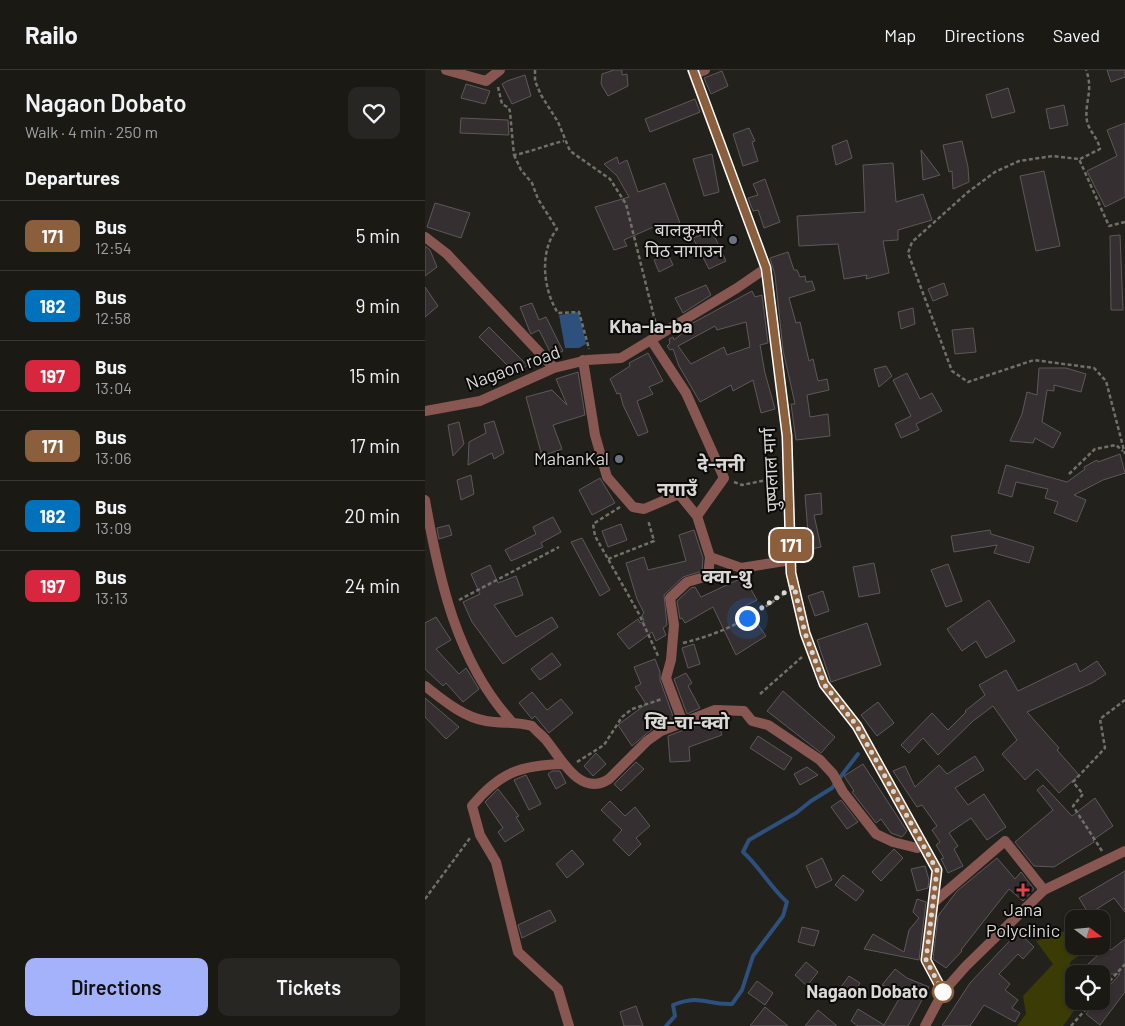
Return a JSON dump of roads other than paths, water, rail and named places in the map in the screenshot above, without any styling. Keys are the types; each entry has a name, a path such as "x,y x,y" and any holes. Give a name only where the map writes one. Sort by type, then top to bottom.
{"street":[{"path":"446,70 486,81 497,73"},
{"path":"693,72 705,70"},
{"name":"पुष्पलाल मार्ग","path":"693,72 766,268 787,436 791,560 794,586 805,633 824,684 857,726 937,870 926,960 943,992"},
{"path":"425,238 447,254 554,368"},
{"name":"Nagaon road","path":"425,410 480,401 554,368 583,360 621,358 737,288 766,268"},
{"path":"655,337 686,393 724,478 697,516"},
{"path":"583,360 595,435 607,477 633,507 644,509 679,494 697,516 711,557 708,576 687,582 670,598 673,625 672,646 665,678 670,696 683,723"},
{"path":"425,500 449,606 459,638 491,699 511,721"},
{"path":"711,557 741,568 791,560"},
{"path":"425,686 471,717 495,723 511,721 532,726 565,766 585,783 603,783 626,764 647,741 661,731 715,710 743,711 752,721 768,724 820,760 833,774 843,792 876,834 885,840 917,848 923,845"},
{"path":"565,766 540,765 502,776 472,806 481,838 496,862 518,952 558,989 569,1026"},
{"path":"933,903 1005,841 1045,890"},
{"path":"925,1026 943,992 966,966 1045,890 1108,861 1125,851"}],"water":[{"path":"579,312 586,344 579,348 565,348 559,315"}],"waterway":[{"path":"666,1026 675,1016 673,1005 691,1000 732,1004 742,990 753,956 783,916 787,902 743,852 749,840 796,813 832,788 858,754"}],"place":[{"name":"बालकुमारी पिठ नागाउन","path":"733,240"},
{"name":"MahanKal","path":"619,459"},
{"name":"Jana Polyclinic","path":"1023,890"},
{"name":"Nagaon Dobato","path":"943,992"}],"district":[{"name":"Kha-la-ba","path":"651,326"},
{"name":"दे-ननी","path":"721,464"},
{"name":"नगाउँ","path":"677,489"},
{"name":"क्वा-थु","path":"727,576"},
{"name":"खि-चा-क्वो","path":"687,722"}]}
